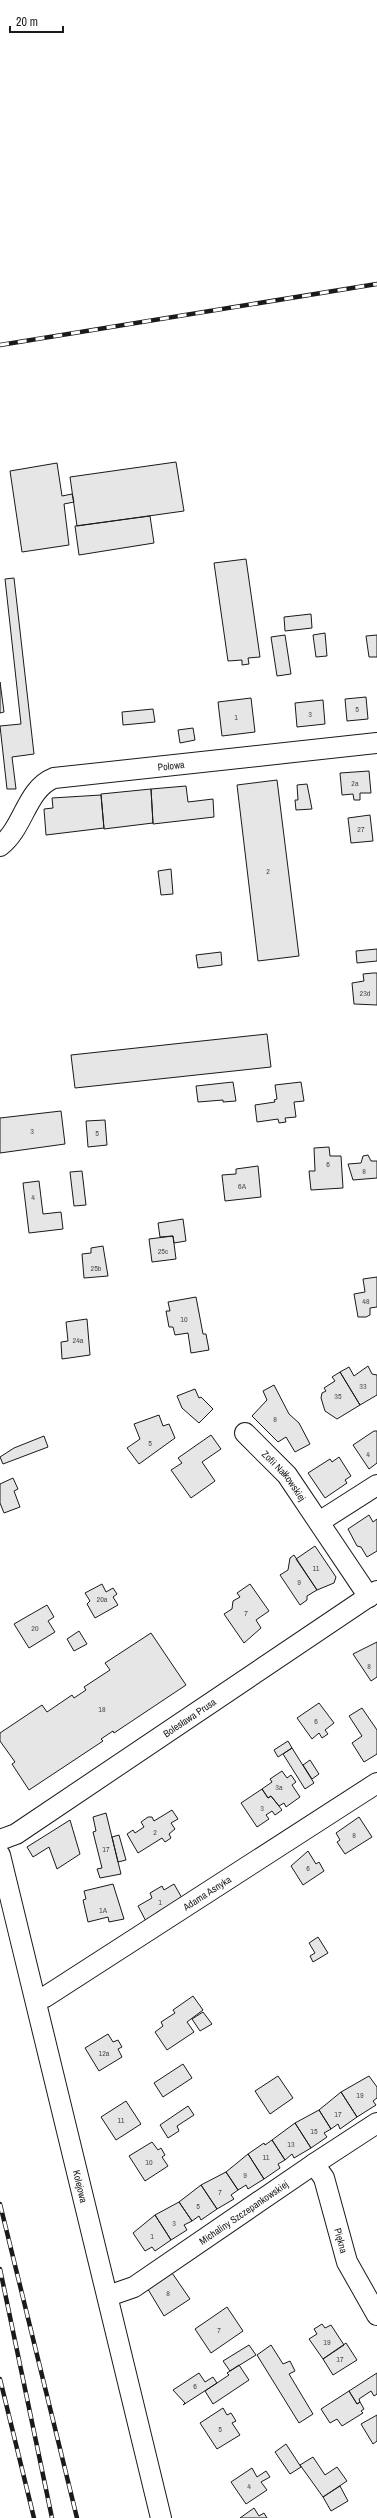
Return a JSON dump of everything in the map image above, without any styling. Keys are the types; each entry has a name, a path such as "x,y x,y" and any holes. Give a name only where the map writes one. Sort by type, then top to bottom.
{"street":[{"name":"Polowa","path":"0,846 15,832 41,785 54,778 377,743"},
{"name":"Zofii Nałkowskiej","path":"245,1433 286,1475 373,1594"},
{"path":"319,1522 377,1486"},
{"name":"Bolesława Prusa","path":"0,1840 16,1834 373,1594"},
{"name":"Adama Asnyka","path":"36,2000 45,1997 377,1783"},
{"name":"Kolejowa","path":"0,1855 161,2518"},
{"name":"Michaliny Szczepankowskiej","path":"108,2296 134,2287 314,2164 377,2123"},
{"name":"Piękna","path":"314,2164 324,2178 347,2262 377,2315"}],"building":[{"path":"176,462 184,511 77,526 70,477"},
{"path":"57,463 62,496 72,494 74,502 64,504 69,545 22,552 10,471"},
{"path":"150,516 154,543 79,555 75,526"},
{"path":"246,559 260,657 248,658 249,664 242,665 242,660 228,661 214,563"},
{"path":"14,578 34,754 12,757 16,789 7,789 0,726 21,724 5,579"},
{"path":"311,614 312,628 285,631 284,617"},
{"path":"325,633 327,656 316,657 313,635"},
{"path":"285,635 291,674 277,676 271,637"},
{"path":"377,635 377,657 369,657 366,636"},
{"path":"0,682 4,712 0,713"},
{"path":"366,697 368,719 347,721 345,699"},
{"path":"251,698 255,732 222,736 218,702"},
{"path":"323,700 325,724 297,727 295,703"},
{"path":"153,709 155,722 123,725 122,712"},
{"path":"193,728 195,740 180,743 178,730"},
{"path":"369,771 371,793 360,793 360,800 354,800 353,794 342,795 340,773"},
{"path":"277,780 299,956 258,961 237,785"},
{"path":"307,784 312,809 296,810 295,800 298,800 297,785"},
{"path":"186,786 188,802 213,799 214,817 153,824 151,789"},
{"path":"151,789 153,823 104,829 101,794"},
{"path":"101,795 104,828 46,835 44,809 53,808 52,798"},
{"path":"370,815 373,841 351,843 348,818"},
{"path":"171,869 173,894 161,895 158,871"},
{"path":"377,949 377,961 357,963 356,951"},
{"path":"221,952 222,965 198,968 196,955"},
{"path":"377,973 377,1005 354,1004 352,983 364,981 363,974"},
{"path":"267,1034 271,1067 75,1088 71,1055"},
{"path":"233,1082 236,1101 223,1102 223,1100 198,1102 196,1086"},
{"path":"301,1082 304,1101 294,1102 296,1117 285,1118 286,1122 279,1123 278,1119 257,1122 255,1105 275,1102 274,1100 277,1099 275,1085"},
{"path":"61,1111 65,1144 0,1153 0,1118"},
{"path":"105,1120 107,1145 88,1147 86,1121"},
{"path":"329,1147 330,1156 341,1156 343,1188 311,1190 309,1171 315,1171 314,1148"},
{"path":"368,1155 371,1161 377,1161 377,1178 353,1180 348,1164 361,1163 363,1156"},
{"path":"258,1166 261,1197 225,1201 222,1175 236,1174 236,1169"},
{"path":"82,1171 86,1205 74,1206 70,1172"},
{"path":"39,1181 43,1214 61,1212 63,1229 29,1233 23,1183"},
{"path":"183,1219 186,1241 174,1243 173,1236 160,1237 158,1223"},
{"path":"173,1236 176,1259 152,1262 149,1239"},
{"path":"103,1246 108,1276 84,1278 82,1254 91,1253 91,1248"},
{"path":"377,1277 377,1307 370,1308 370,1315 366,1317 358,1317 354,1294 365,1292 363,1279"},
{"path":"196,1297 203,1334 206,1334 209,1350 191,1353 188,1333 175,1335 173,1327 169,1327 166,1311 170,1311 168,1302"},
{"path":"87,1319 90,1355 62,1359 61,1342 68,1341 66,1322"},
{"path":"368,1366 372,1374 377,1375 377,1395 360,1405 340,1372 349,1367 354,1376"},
{"path":"340,1372 360,1405 337,1419 325,1411 321,1398 322,1393 326,1391 324,1388 335,1381 332,1377"},
{"path":"274,1385 289,1414 299,1423 310,1444 295,1452 286,1437 278,1442 252,1416 267,1400 263,1391"},
{"path":"195,1389 199,1398 201,1397 213,1409 199,1423 182,1408 177,1396"},
{"path":"159,1415 163,1426 169,1424 175,1438 139,1464 127,1448 140,1439 134,1424"},
{"path":"374,1431 377,1431 377,1463 369,1469 353,1445"},
{"path":"211,1435 221,1449 202,1462 215,1481 191,1498 171,1470 182,1463 178,1458"},
{"path":"44,1436 48,1447 3,1464 0,1457 14,1448"},
{"path":"339,1457 351,1476 345,1480 347,1483 325,1498 308,1473 330,1459 332,1462"},
{"path":"13,1478 18,1489 14,1491 20,1507 4,1513 0,1503 0,1484"},
{"path":"369,1515 373,1522 377,1519 377,1551 367,1557 361,1547 357,1546 348,1529"},
{"path":"315,1546 336,1577 334,1583 317,1590 296,1559"},
{"path":"294,1555 317,1590 307,1596 307,1600 300,1605 280,1575 288,1570 290,1558"},
{"path":"102,1584 106,1592 113,1588 117,1594 113,1597 118,1605 95,1618 87,1604 90,1601 85,1593"},
{"path":"250,1584 269,1611 256,1620 261,1628 244,1643 224,1614 232,1609 233,1601 240,1597 237,1593"},
{"path":"47,1605 54,1617 48,1621 55,1632 29,1648 14,1624"},
{"path":"79,1631 87,1644 74,1651 67,1639"},
{"path":"151,1633 186,1685 114,1733 113,1731 101,1739 103,1741 29,1790 12,1764 15,1762 0,1741 0,1733 42,1705 47,1712 72,1695 74,1698 86,1690 84,1687 110,1670 105,1663"},
{"path":"377,1642 377,1677 371,1681 353,1654"},
{"path":"319,1703 334,1723 325,1730 328,1734 322,1738 319,1733 312,1739 297,1718"},
{"path":"362,1708 377,1730 377,1754 364,1762 352,1743 362,1736 349,1716"},
{"path":"288,1741 292,1748 278,1757 274,1750"},
{"path":"292,1748 314,1783 305,1789 283,1754"},
{"path":"310,1760 319,1774 312,1779 303,1765"},
{"path":"282,1771 287,1778 291,1775 296,1782 292,1785 300,1797 286,1807 284,1803 279,1806 271,1796 268,1798 262,1789 272,1782 270,1779"},
{"path":"262,1789 268,1798 271,1796 282,1810 275,1815 272,1811 266,1815 269,1819 257,1827 241,1803"},
{"path":"172,1810 178,1819 171,1823 175,1829 169,1834 171,1838 165,1842 162,1838 138,1853 127,1834 133,1830 135,1833 144,1827 141,1822 148,1817 152,1817 154,1821"},
{"path":"106,1813 121,1874 100,1878 97,1869 102,1868 93,1832 96,1831 93,1817"},
{"path":"359,1817 372,1837 345,1854 337,1842 340,1840 336,1833"},
{"path":"70,1820 80,1854 57,1869 49,1847 33,1857 27,1847"},
{"path":"119,1835 126,1860 118,1862 112,1837"},
{"path":"308,1851 316,1864 319,1862 324,1871 303,1885 291,1866"},
{"path":"113,1884 124,1919 109,1922 108,1917 88,1922 83,1900 86,1899 84,1891"},
{"path":"174,1884 182,1898 156,1913 159,1918 148,1925 138,1906 152,1898 150,1893 162,1886 164,1890"},
{"path":"318,1937 328,1953 313,1962 310,1956 315,1953 309,1943"},
{"path":"193,1996 203,2010 187,2022 194,2032 167,2050 155,2032 163,2026 161,2022 175,2013 173,2010"},
{"path":"203,2012 212,2024 200,2031 192,2019"},
{"path":"108,2034 113,2042 118,2040 122,2047 118,2049 122,2057 99,2071 85,2048"},
{"path":"183,2064 192,2078 163,2097 154,2083"},
{"path":"278,2076 293,2098 270,2114 255,2091"},
{"path":"369,2076 377,2087 377,2098 373,2101 376,2105 357,2117 341,2092"},
{"path":"341,2092 357,2117 340,2129 338,2124 331,2129 319,2110"},
{"path":"126,2101 141,2124 116,2140 101,2117"},
{"path":"188,2106 194,2115 177,2126 179,2131 168,2138 160,2125"},
{"path":"319,2110 331,2129 324,2133 327,2137 311,2148 295,2123"},
{"path":"295,2123 311,2148 294,2158 292,2154 285,2160 272,2140"},
{"path":"272,2140 285,2160 278,2164 280,2168 264,2179 248,2154 264,2143 265,2145"},
{"path":"152,2142 158,2150 161,2148 165,2155 162,2157 168,2166 145,2181 129,2156"},
{"path":"248,2154 264,2179 248,2189 246,2185 238,2190 226,2172"},
{"path":"226,2172 238,2190 231,2195 234,2199 217,2209 201,2185"},
{"path":"201,2185 217,2209 201,2220 199,2216 192,2221 179,2202"},
{"path":"179,2202 192,2221 184,2225 187,2230 171,2240 155,2215"},
{"path":"155,2215 171,2240 155,2251 152,2247 145,2251 133,2233"},
{"path":"170,2270 190,2299 164,2316 146,2286"},
{"path":"227,2307 243,2331 211,2353 195,2329"},
{"path":"322,2324 325,2328 331,2325 344,2345 323,2359 309,2339 317,2334 314,2329"},
{"path":"346,2343 357,2360 333,2375 323,2359"},
{"path":"249,2345 256,2355 230,2371 223,2361"},
{"path":"271,2345 283,2364 290,2361 295,2371 289,2374 313,2414 299,2423 257,2355"},
{"path":"239,2365 249,2380 213,2404 205,2391 229,2375 227,2373"},
{"path":"199,2373 205,2382 213,2377 217,2383 183,2405 185,2403 173,2390"},
{"path":"377,2373 377,2394 374,2396 371,2391 359,2399 360,2402 357,2404 349,2391"},
{"path":"349,2391 357,2404 360,2402 364,2409 361,2411 363,2413 342,2426 337,2419 330,2423 321,2409"},
{"path":"223,2408 227,2415 231,2413 236,2421 232,2423 240,2435 217,2449 200,2423"},
{"path":"377,2415 377,2441 373,2444 361,2424"},
{"path":"286,2444 301,2467 290,2474 275,2452"},
{"path":"313,2457 325,2475 337,2467 347,2481 323,2497 300,2465"},
{"path":"252,2468 257,2477 266,2471 270,2477 261,2482 267,2490 246,2504 231,2482"},
{"path":"340,2486 348,2501 331,2511 323,2497"},
{"path":"254,2508 259,2516 264,2513 267,2518 240,2518"}],"railway":[{"path":"0,345 377,284"},
{"path":"0,2204 77,2518"},
{"path":"0,2269 52,2518"},
{"path":"0,2379 34,2518"}]}
